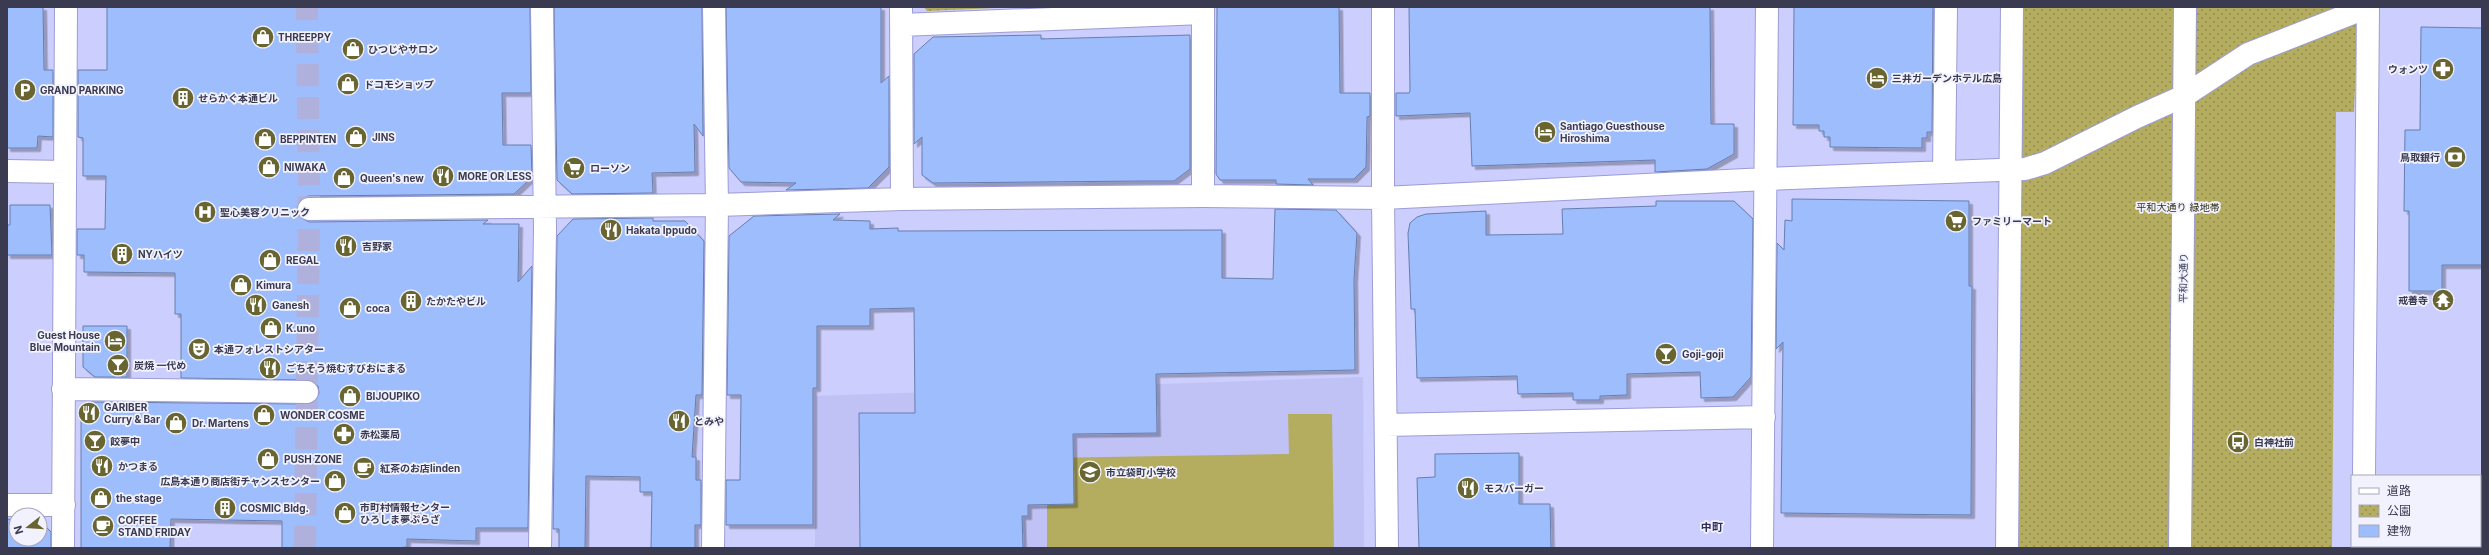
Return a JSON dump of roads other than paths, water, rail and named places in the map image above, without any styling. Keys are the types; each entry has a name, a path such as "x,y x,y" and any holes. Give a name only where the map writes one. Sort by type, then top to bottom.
{"street":[{"path":"63,548 66,7"},
{"path":"540,548 544,206 542,7"},
{"path":"714,7 717,205 714,548"},
{"path":"1383,7 1383,198 1387,548"},
{"path":"1762,548 1767,7"},
{"path":"1944,171 1946,7"},
{"path":"2007,548 2012,7"},
{"name":"平和大通り","path":"2180,548 2185,7"},
{"path":"309,209 717,205 902,199 1203,196 1383,198 1944,171 2011,170 2045,163 2137,117 2184,96 2248,54 2368,7 2364,475"},
{"path":"902,199 901,16 1203,10 1203,196"},
{"path":"7,171 65,172"},
{"path":"63,389 307,392"},
{"path":"1386,425 1764,417"},
{"path":"7,505 64,506"}],"tunnel":[{"path":"305,548 309,209 307,7"}],"place":[{"name":"THREEPPY","path":"263,37"},
{"name":"ひつじやサロン","path":"353,49"},
{"name":"ウォンツ","path":"2443,69"},
{"name":"三井ガーデンホテル広島","path":"1877,78"},
{"name":"ドコモショップ","path":"348,84"},
{"name":"GRAND PARKING","path":"25,90"},
{"name":"せらかぐ本通ビル","path":"183,98"},
{"name":"Santiago Guesthouse Hiroshima","path":"1545,132"},
{"name":"JINS","path":"356,137"},
{"name":"BEPPINTEN","path":"265,139"},
{"name":"鳥取銀行","path":"2455,157"},
{"name":"NIWAKA","path":"269,167"},
{"name":"ローソン","path":"574,168"},
{"name":"MORE OR LESS","path":"443,176"},
{"name":"Queen's new","path":"344,178"},
{"name":"聖心美容クリニック","path":"205,212"},
{"name":"ファミリーマート","path":"1956,221"},
{"name":"Hakata Ippudo","path":"611,230"},
{"name":"吉野家","path":"346,246"},
{"name":"NYハイツ","path":"122,254"},
{"name":"REGAL","path":"270,260"},
{"name":"Kimura","path":"241,285"},
{"name":"戒善寺","path":"2443,300"},
{"name":"たかたやビル","path":"411,301"},
{"name":"Ganesh","path":"256,305"},
{"name":"coca","path":"350,308"},
{"name":"K.uno","path":"271,328"},
{"name":"Guest House Blue Mountain","path":"115,341"},
{"name":"本通フォレストシアター","path":"199,349"},
{"name":"Goji-goji","path":"1666,354"},
{"name":"炭焼 一代め","path":"118,365"},
{"name":"ごちそう焼むすびおにまる","path":"270,368"},
{"name":"BIJOUPIKO","path":"350,396"},
{"name":"GARIBER Curry & Bar","path":"89,413"},
{"name":"WONDER COSME","path":"264,415"},
{"name":"とみや","path":"679,421"},
{"name":"Dr. Martens","path":"176,423"},
{"name":"赤松薬局","path":"344,434"},
{"name":"餃夢中","path":"95,441"},
{"name":"白神社前","path":"2238,442"},
{"name":"PUSH ZONE","path":"268,459"},
{"name":"かつまる","path":"102,466"},
{"name":"紅茶のお店linden","path":"364,468"},
{"name":"市立袋町小学校","path":"1090,472"},
{"name":"広島本通り商店街チャンスセンター","path":"335,481"},
{"name":"モスバーガー","path":"1468,488"},
{"name":"the stage","path":"101,498"},
{"name":"COSMIC Bldg.","path":"225,508"},
{"name":"市町村情報センター ひろしま夢ぷらざ","path":"345,513"},
{"name":"COFFEE STAND FRIDAY","path":"103,526"}],"district":[{"name":"中町","path":"1712,527"}],"park label":[{"name":"平和大通り 緑地帯","path":"2178,207"}]}
